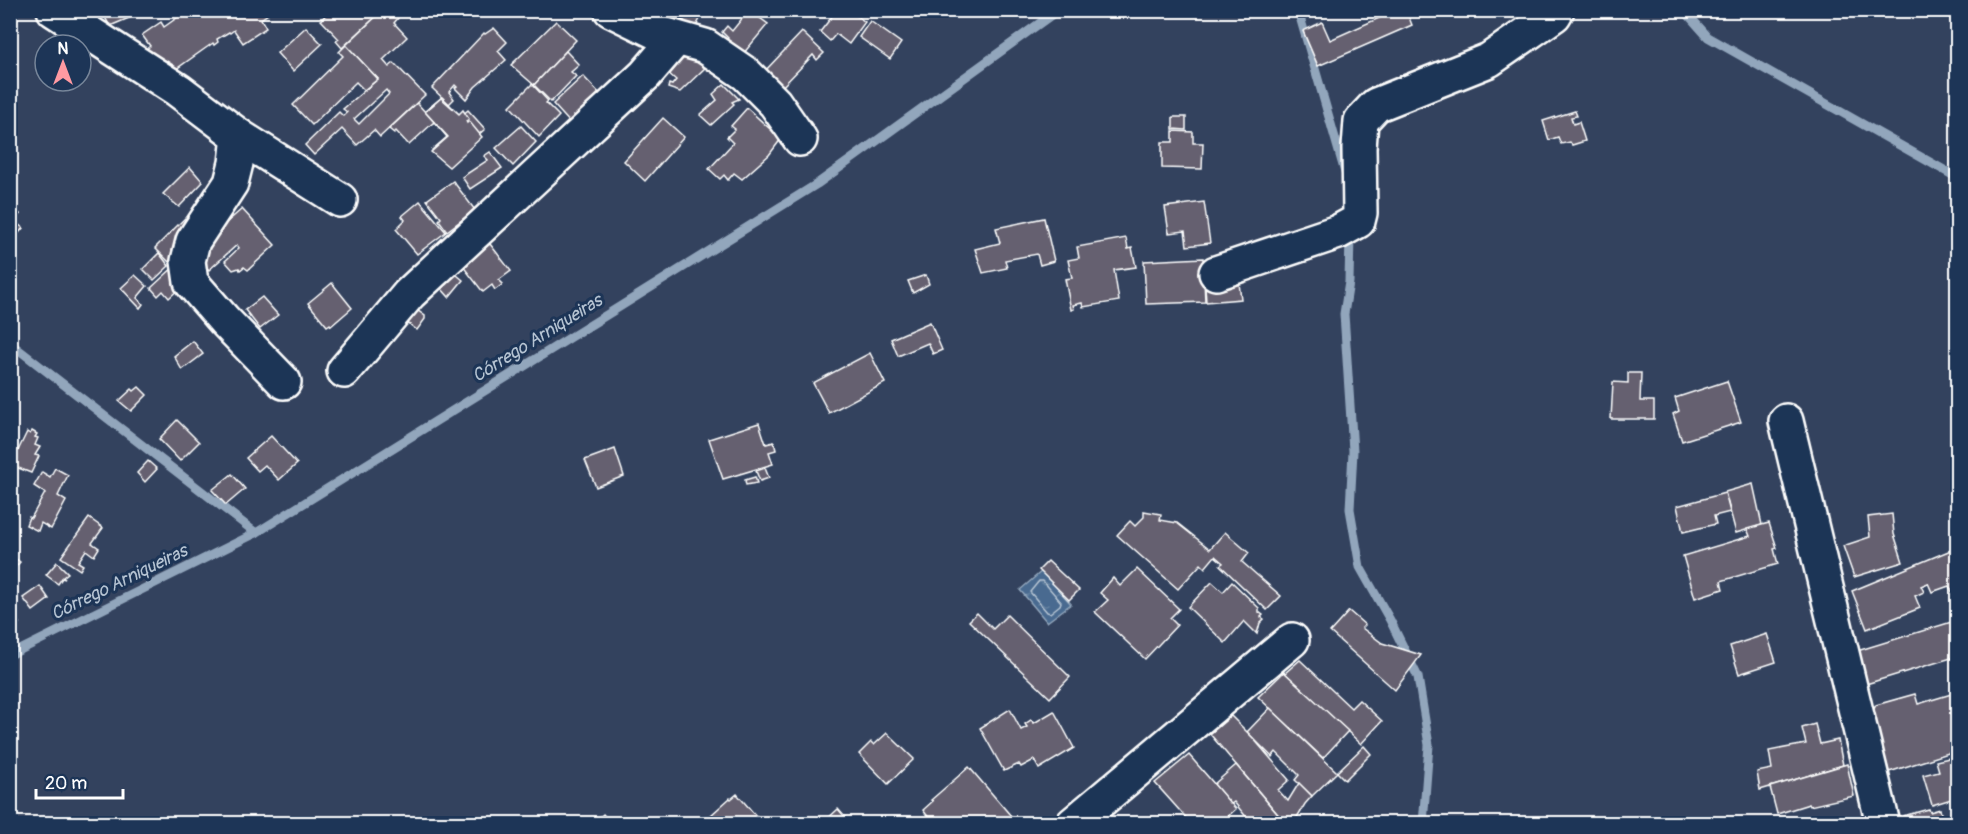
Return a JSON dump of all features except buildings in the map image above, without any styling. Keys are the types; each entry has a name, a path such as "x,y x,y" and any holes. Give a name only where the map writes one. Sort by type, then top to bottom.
{"street":[{"path":"54,10 178,90 240,136 340,200"},
{"path":"611,10 637,24 676,39 705,46 746,74 775,103 800,139"},
{"path":"1215,273 1338,232 1358,221 1361,121 1368,113 1376,105 1489,60 1554,15 1557,10"},
{"path":"344,371 409,294 645,75 676,39"},
{"path":"240,136 231,183 193,241 188,261 191,282 284,382"},
{"path":"1786,421 1883,824"},
{"path":"1073,824 1292,640"}],"water":[{"path":"1042,571 1071,604 1047,622 1020,590"}],"waterway":[{"name":"Córrego Arniqueiras","path":"10,655 256,533 817,184 1058,10"},
{"path":"1298,10 1346,176"},
{"path":"1684,10 1708,37 1958,178"},
{"path":"1350,234 1349,282 1344,314 1353,451 1350,509 1360,567 1390,620 1418,677 1429,745 1423,824"},
{"path":"10,343 256,533"}]}
